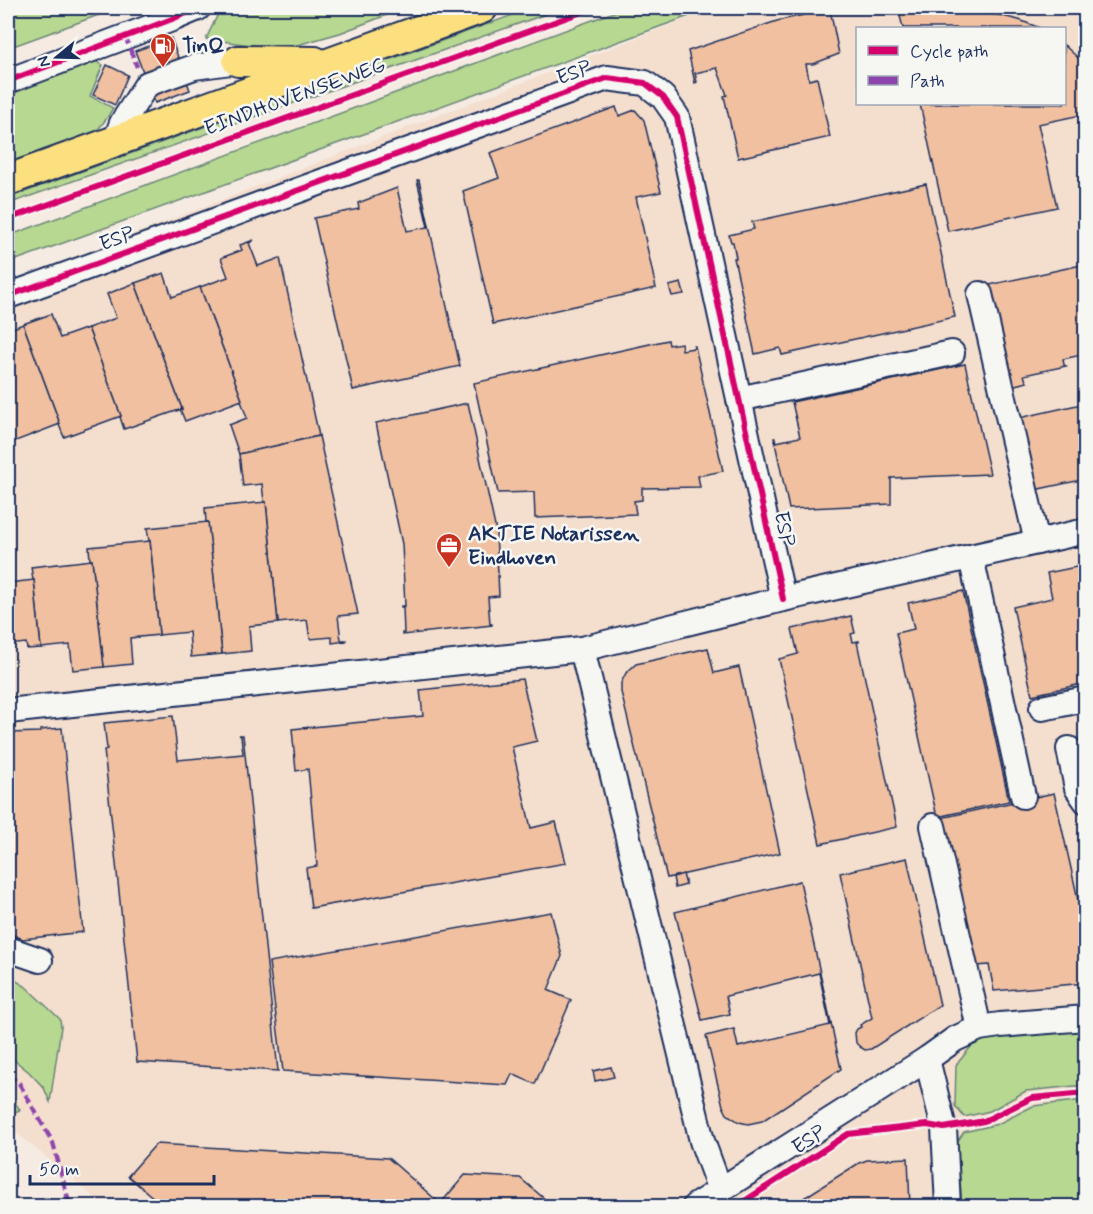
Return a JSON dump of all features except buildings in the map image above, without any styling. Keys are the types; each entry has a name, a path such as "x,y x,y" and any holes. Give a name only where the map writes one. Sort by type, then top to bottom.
{"main road":[{"name":"EINDHOVENSEWEG","path":"8,180 482,8"},
{"path":"238,61 336,62"}],"street":[{"path":"8,81 198,8"},
{"path":"115,142 122,123 147,84 194,67 238,61"},
{"name":"ESP","path":"8,296 607,78 645,83 663,97 677,117 783,599"},
{"path":"980,294 1037,542"},
{"path":"739,399 952,352"},
{"path":"8,711 582,649 783,599 1086,531"},
{"path":"971,557 1023,796"},
{"path":"582,649 702,1141 720,1190"},
{"path":"1042,708 1086,699"},
{"path":"1069,749 1077,788 1086,801"},
{"path":"933,826 979,1028"},
{"path":"8,948 40,960"},
{"name":"ESP","path":"695,1206 955,1039 979,1028 1086,1018"},
{"path":"927,1059 944,1128 948,1206"}],"shaded area":[{"path":"714,8 1061,8 1085,15 1085,1206 104,1206 8,1126 8,283"}],"green space":[{"path":"8,8 118,8 8,48"},
{"path":"230,8 405,8 340,33 290,47 266,47 206,39 219,12"},
{"path":"532,8 563,8 8,204 8,198"},
{"path":"625,8 716,8 8,263 8,236"},
{"path":"93,60 103,65 90,96 113,108 96,132 84,139 8,165 8,93"},
{"path":"8,976 25,986 60,1019 61,1027 50,1102 44,1088 8,1055"},
{"path":"1085,1027 1085,1085 1026,1091 990,1111 964,1117 955,1106 956,1065 979,1037"},
{"path":"8,1092 20,1110 8,1115"},
{"path":"1085,1100 1085,1206 962,1206 957,1142 964,1132 998,1124 1033,1106"}],"marked path":[{"path":"125,36 137,67"},
{"path":"8,1075 19,1083 53,1143 70,1206"}],"cycle path":[{"path":"8,81 198,8"},
{"path":"8,219 593,8"},
{"path":"8,296 607,78 645,83 663,97 677,117 783,599"},
{"path":"737,1206 848,1134 927,1125 944,1128 984,1121 1032,1098 1086,1093"}],"place":[{"name":"TinQ","path":"163,69"},
{"name":"AKTIE Notarissen Eindhoven","path":"449,569"}]}
